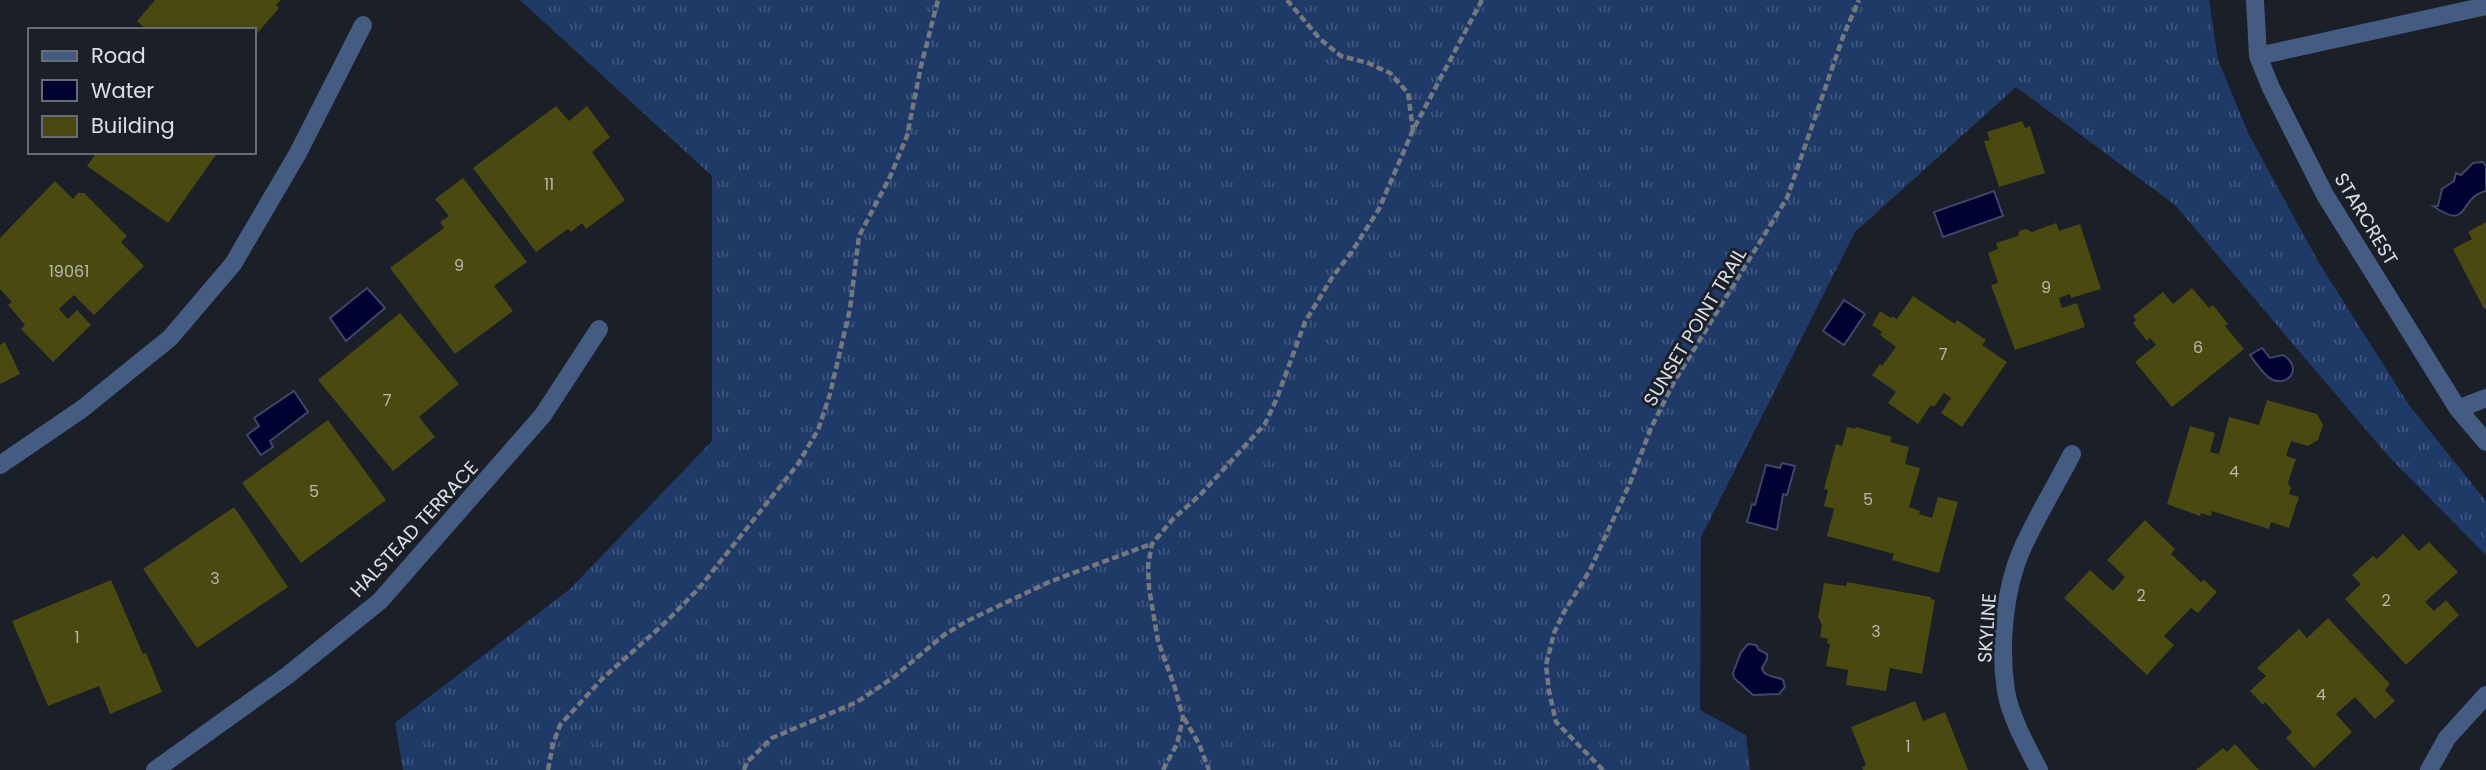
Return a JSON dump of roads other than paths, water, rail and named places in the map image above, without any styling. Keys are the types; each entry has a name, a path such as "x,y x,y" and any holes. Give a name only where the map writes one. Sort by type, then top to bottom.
{"street":[{"name":"STARCREST","path":"2255,0 2258,56 2271,88 2325,195 2458,409 2486,442"},
{"path":"2258,56 2486,6"},
{"path":"0,465 82,409 170,338 233,264 298,153 363,25"},
{"name":"HALSTEAD TERRACE","path":"155,770 288,675 380,601 543,415 599,329"},
{"path":"2458,409 2486,398"},
{"name":"SKYLINE","path":"2039,770 2025,743 2006,692 2006,600 2022,550 2072,454"},
{"path":"2429,770 2447,738 2486,695"}],"water":[{"path":"2483,162 2486,166 2486,191 2471,200 2459,215 2453,216 2433,206 2438,206 2442,189 2454,181 2456,173 2461,175 2473,163"},
{"path":"1994,191 2003,216 1943,237 1934,212"},
{"path":"367,288 385,308 346,341 330,318"},
{"path":"1844,300 1865,314 1844,345 1823,331"},
{"path":"2262,348 2270,358 2283,355 2289,359 2293,369 2289,378 2273,380 2263,372 2250,355"},
{"path":"294,391 308,412 270,441 273,447 261,455 247,435 259,426 254,418"},
{"path":"1782,463 1795,466 1787,495 1783,494 1777,530 1747,522 1752,504 1755,505 1766,465 1780,468"},
{"path":"1748,644 1756,645 1767,654 1762,668 1767,675 1783,680 1785,687 1779,694 1753,695 1734,678 1733,673 1741,652"}]}
